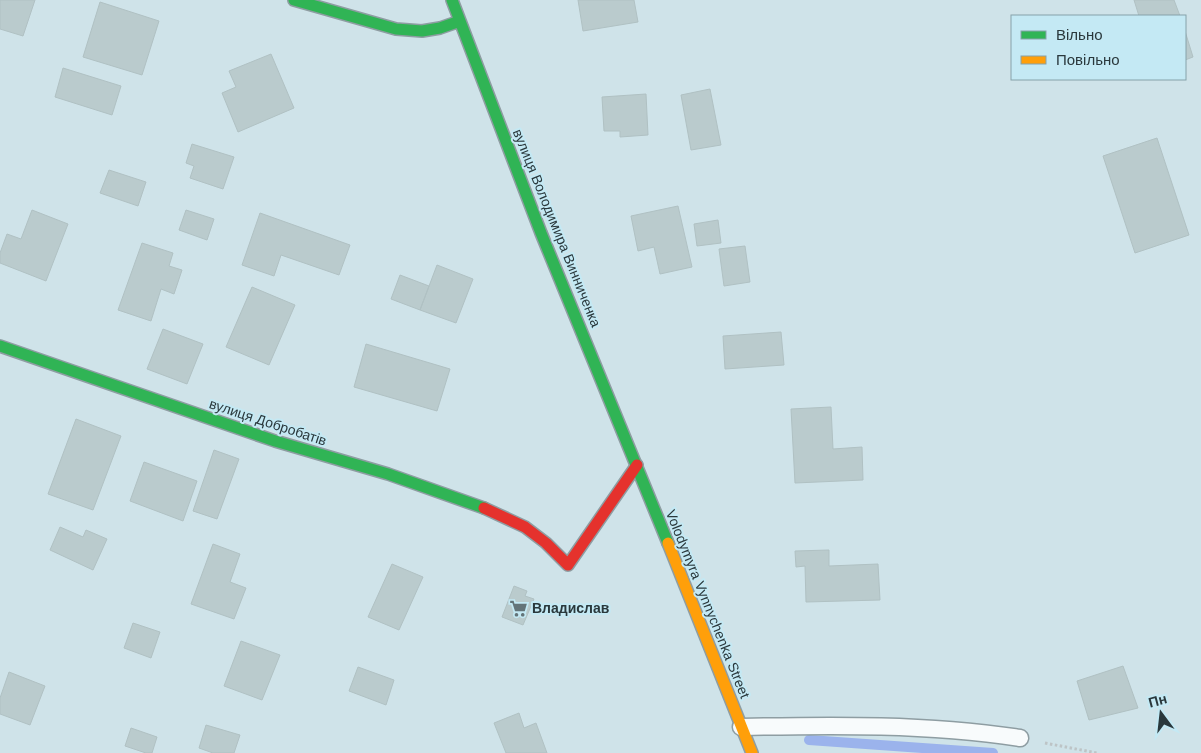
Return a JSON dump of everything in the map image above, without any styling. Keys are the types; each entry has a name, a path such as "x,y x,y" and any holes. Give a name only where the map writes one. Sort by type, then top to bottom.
{"street":[{"path":"294,0 336,14 396,29 422,32 460,21"},
{"name":"вулиця Володимира Винниченка","path":"452,0 541,233 637,465"},
{"name":"вулиця Добробатів","path":"0,346 266,439 388,474 480,506 525,527 546,543 568,565 637,465"},
{"name":"Volodymyra Vynnychenka Street","path":"637,465 752,753"}],"lane":[{"path":"741,727 900,726 958,730 1020,738"}],"path":[{"path":"1020,738 1097,753"}],"building":[{"path":"0,0 35,0 23,36 0,29"},
{"path":"578,0 634,0 638,22 583,31"},
{"path":"1134,0 1174,0 1180,15 1139,15"},
{"path":"100,2 159,21 142,75 83,57"},
{"path":"1186,34 1193,57 1186,60"},
{"path":"271,54 294,108 238,132 222,93 236,87 229,71"},
{"path":"63,68 121,86 112,115 55,97"},
{"path":"710,89 721,145 691,150 681,95"},
{"path":"646,94 648,135 620,137 620,131 604,131 602,97"},
{"path":"1157,138 1189,235 1135,253 1103,156"},
{"path":"192,144 234,157 223,189 190,178 194,166 186,163"},
{"path":"109,170 146,182 138,206 100,193"},
{"path":"678,206 692,267 660,274 654,247 638,251 631,216"},
{"path":"32,210 68,224 46,281 0,263 0,253 7,234 21,239"},
{"path":"186,210 214,219 207,240 179,230"},
{"path":"260,213 350,245 339,275 281,255 274,276 242,265"},
{"path":"718,220 721,243 697,246 694,224"},
{"path":"142,243 173,253 169,266 182,270 174,294 161,289 151,321 118,310"},
{"path":"745,246 750,282 724,286 719,249"},
{"path":"437,265 473,279 456,323 420,310"},
{"path":"400,275 429,286 420,310 391,299"},
{"path":"252,287 295,305 269,365 226,347"},
{"path":"163,329 203,344 187,384 147,369"},
{"path":"781,332 784,365 725,369 723,336"},
{"path":"366,344 450,369 437,411 354,387"},
{"path":"831,407 833,449 862,447 863,480 795,483 791,409"},
{"path":"76,419 121,436 93,510 48,494"},
{"path":"214,450 239,459 217,519 193,511"},
{"path":"144,462 197,481 183,521 130,501"},
{"path":"60,527 83,537 86,530 107,539 93,570 50,550"},
{"path":"213,544 240,554 230,582 246,588 234,619 191,604"},
{"path":"829,550 829,566 878,564 880,600 806,602 805,566 796,567 795,551"},
{"path":"392,564 423,577 399,630 368,617"},
{"name":"Владислав","path":"514,586 527,591 525,596 534,599 523,625 502,617"},
{"path":"133,623 160,632 151,658 124,648"},
{"path":"241,641 280,655 262,700 224,686"},
{"path":"1123,666 1138,708 1089,720 1077,681"},
{"path":"358,667 394,680 386,705 349,691"},
{"path":"9,672 45,686 30,725 0,714 0,698"},
{"path":"519,713 524,728 536,723 547,753 506,753 494,723"},
{"path":"206,725 240,735 234,753 213,753 199,748"},
{"path":"131,728 157,737 152,753 146,753 125,746"}],"waterway":[{"path":"809,740 993,753"}],"traffic: fast":[{"path":"294,0 396,29 422,31 440,28 460,21"},
{"path":"452,0 541,233 668,543"},
{"path":"0,346 275,441 388,474 484,508"}],"traffic: slow":[{"path":"668,543 752,753"}],"traffic: jam":[{"path":"484,508 525,527 546,543 568,565 637,465"}],"place":[{"name":"Владислав","path":"518,608"}]}
